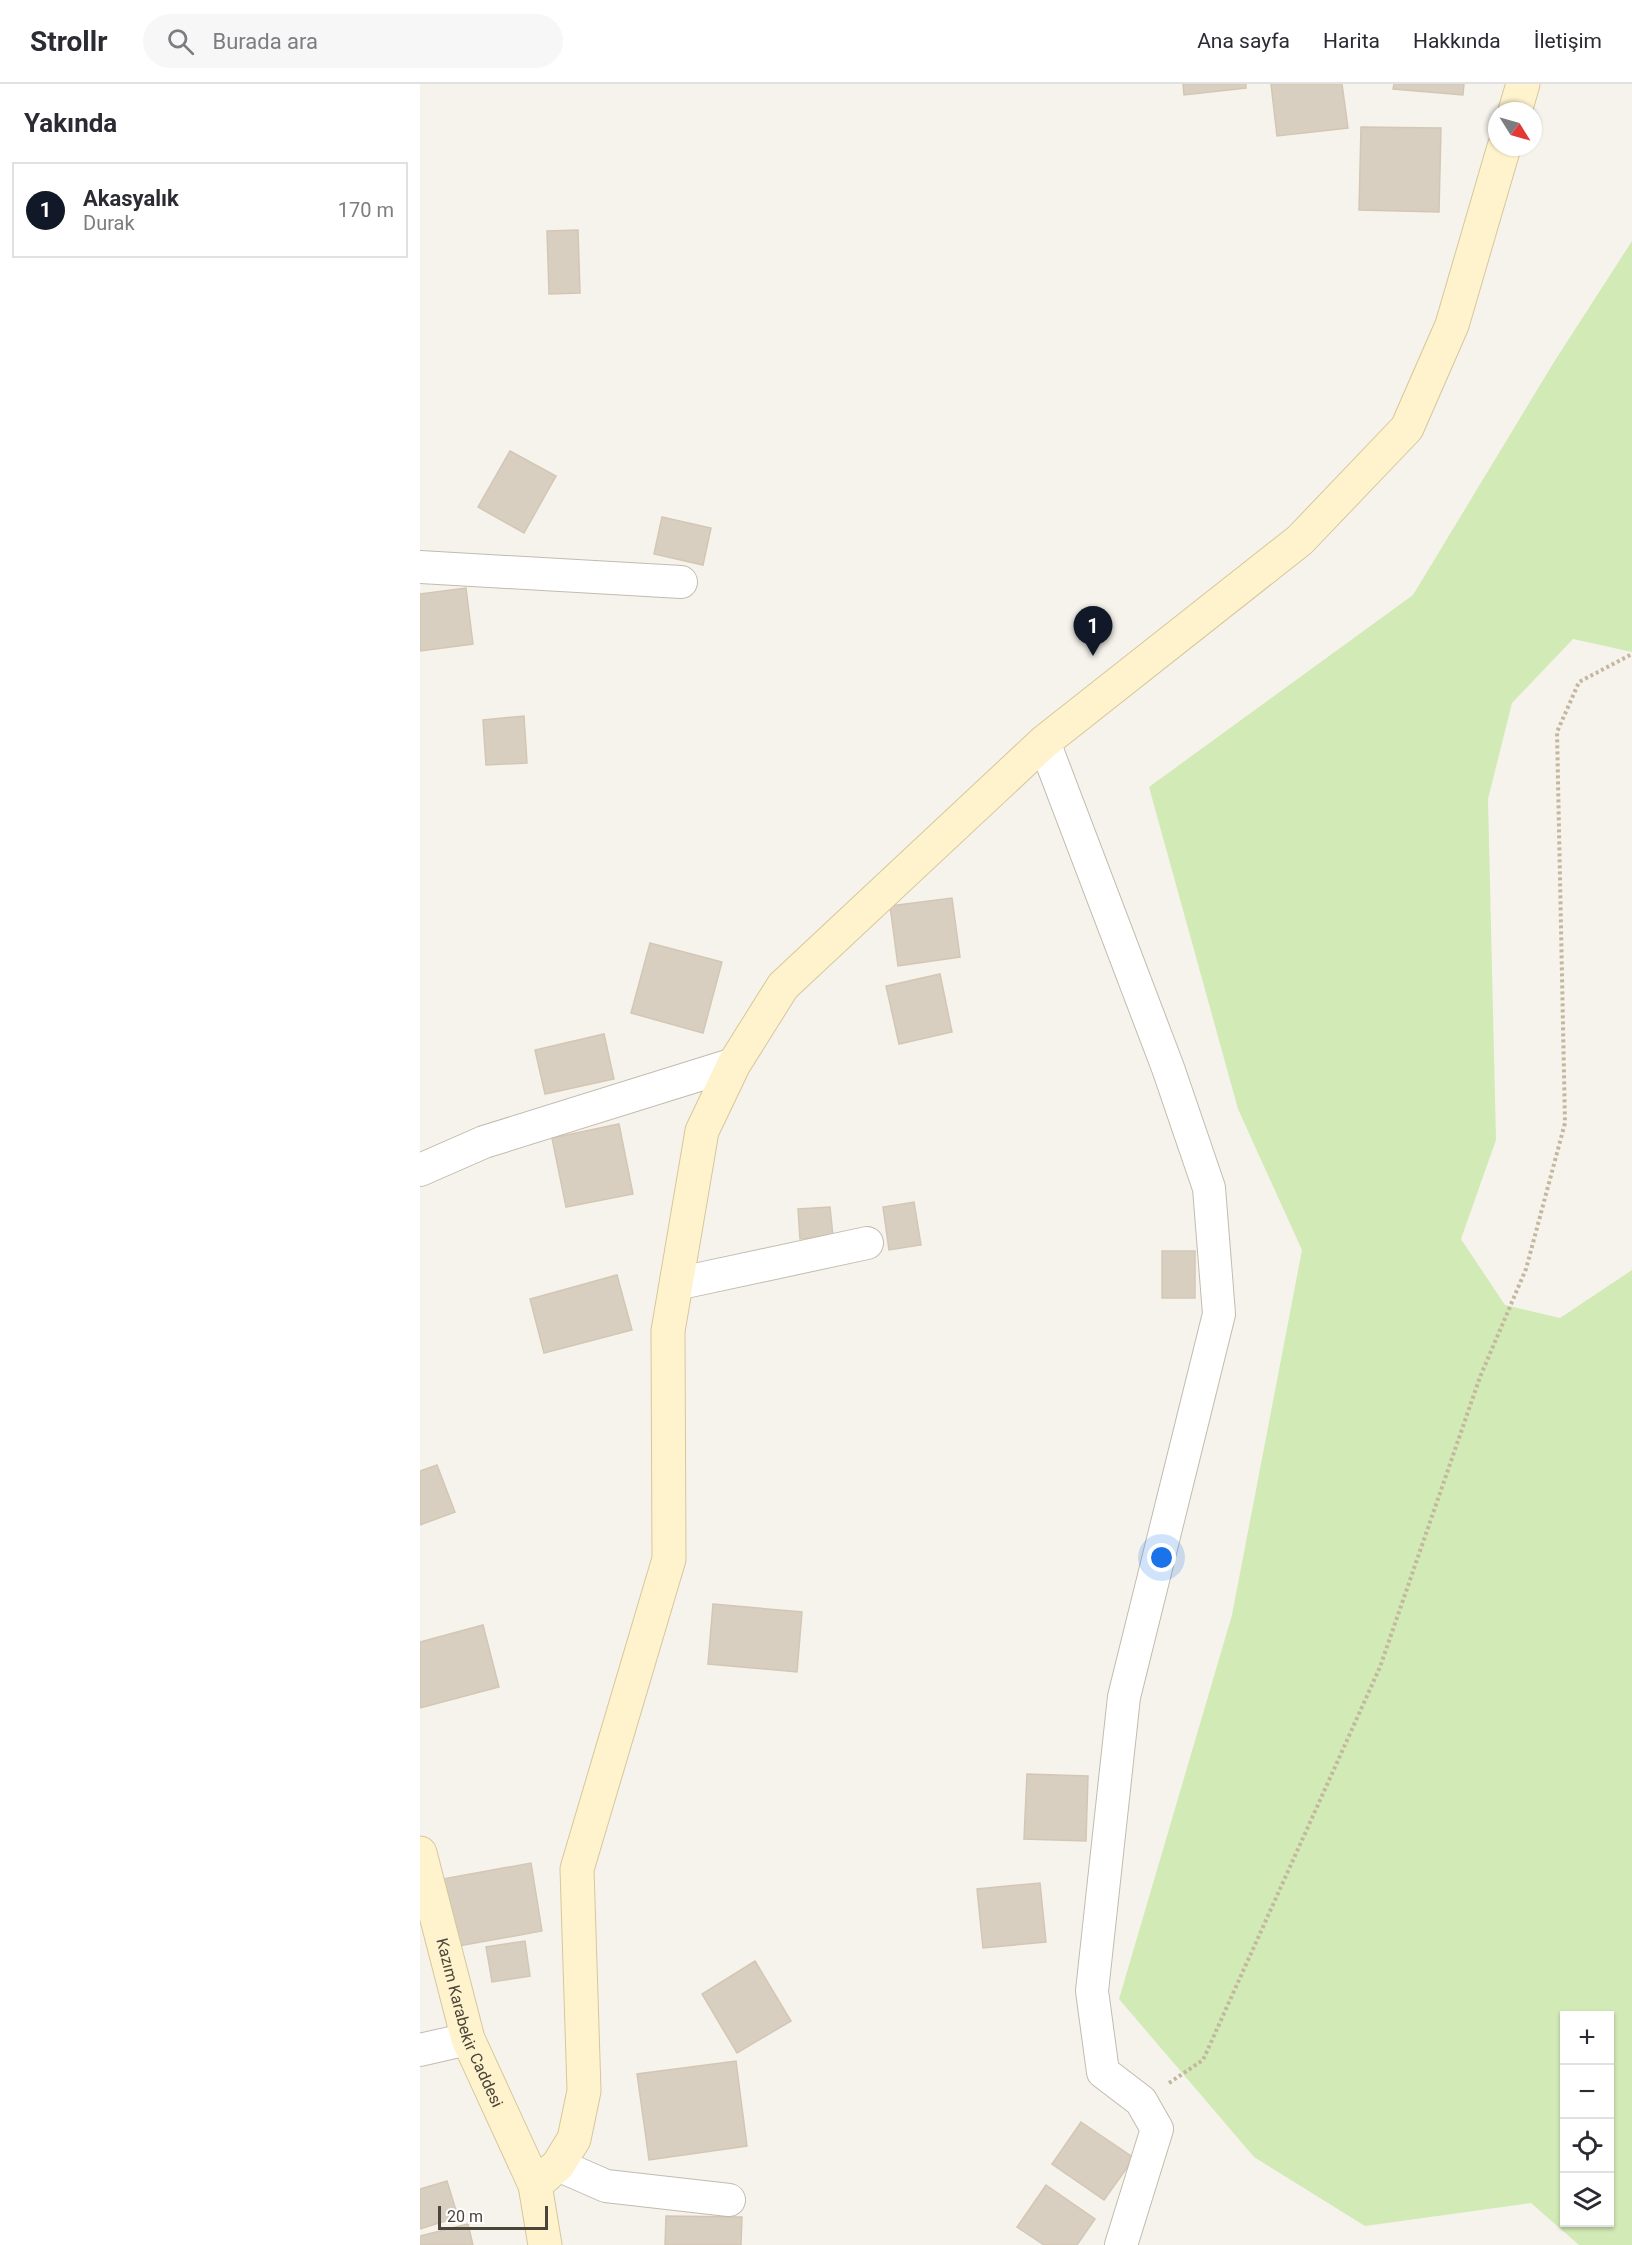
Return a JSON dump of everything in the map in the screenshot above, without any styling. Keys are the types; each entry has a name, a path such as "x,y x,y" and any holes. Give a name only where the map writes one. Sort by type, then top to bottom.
{"street":[{"path":"1518,102 1523,84"},
{"path":"729,2199 606,2186 547,2175 574,2139 584,2091 577,1869 669,1559 668,1331 702,1131 734,1064 783,986 1044,742 1300,540 1407,428 1452,325 1501,156"},
{"path":"420,567 681,582"},
{"path":"1044,742 1168,1068 1209,1188 1219,1314 1124,1697 1092,1991 1103,2072 1141,2101 1157,2129 1120,2245"},
{"path":"420,1170 484,1142 734,1064"},
{"path":"676,1284 867,1243"},
{"name":"Kazım Karabekir Caddesi","path":"420,1853 468,2039 547,2175 545,2245"},
{"path":"420,2050 468,2039"}],"path":[{"path":"1141,2101 1203,2060 1380,1667 1480,1377 1526,1269 1565,1123 1557,732 1579,682 1632,654"}],"green space":[{"path":"1632,241 1632,652 1573,639 1512,703 1488,799 1496,1140 1461,1239 1505,1305 1560,1318 1632,1270 1632,2245 1579,2245 1531,2203 1365,2226 1254,2157 1119,1999 1232,1615 1302,1250 1238,1109 1149,787 1413,595 1554,362"}],"building":[{"path":"1183,84 1246,84 1246,88 1184,95"},
{"path":"1271,84 1342,84 1348,128 1277,136"},
{"path":"1394,84 1464,84 1463,95 1393,89"},
{"path":"1361,127 1441,128 1439,212 1359,210"},
{"path":"578,230 580,293 549,294 547,231"},
{"path":"510,451 556,476 524,533 478,507"},
{"path":"662,517 711,528 703,565 654,554"},
{"path":"466,588 473,644 420,651 420,594"},
{"path":"524,716 527,763 486,765 483,720"},
{"path":"952,898 960,957 898,966 890,906"},
{"path":"650,943 722,962 703,1033 631,1013"},
{"path":"940,974 952,1032 899,1044 886,986"},
{"path":"604,1034 614,1079 545,1094 535,1050"},
{"path":"619,1124 633,1194 566,1207 552,1138"},
{"path":"914,1202 921,1245 889,1250 883,1207"},
{"path":"830,1207 833,1236 800,1239 798,1209"},
{"path":"1162,1251 1195,1251 1195,1298 1162,1298"},
{"path":"617,1275 632,1330 544,1353 530,1299"},
{"path":"437,1465 455,1512 420,1525 420,1471"},
{"path":"713,1604 802,1612 797,1672 708,1664"},
{"path":"483,1625 499,1687 420,1708 420,1642"},
{"path":"1027,1774 1088,1776 1086,1841 1024,1839"},
{"path":"531,1863 542,1931 448,1948 437,1880"},
{"path":"1040,1883 1046,1942 983,1948 977,1889"},
{"path":"525,1941 530,1976 492,1982 486,1947"},
{"path":"755,1961 791,2021 737,2053 702,1994"},
{"path":"736,2061 747,2146 649,2160 637,2074"},
{"path":"1081,2122 1134,2158 1104,2200 1052,2164"},
{"path":"447,2181 458,2217 420,2229 420,2189"},
{"path":"1046,2185 1095,2219 1077,2245 1044,2245 1017,2227"},
{"path":"666,2216 742,2217 741,2245 665,2245"},
{"path":"468,2224 473,2245 420,2245 420,2236"}],"place":[{"name":"Akasyalık","path":"1093,656"}]}
